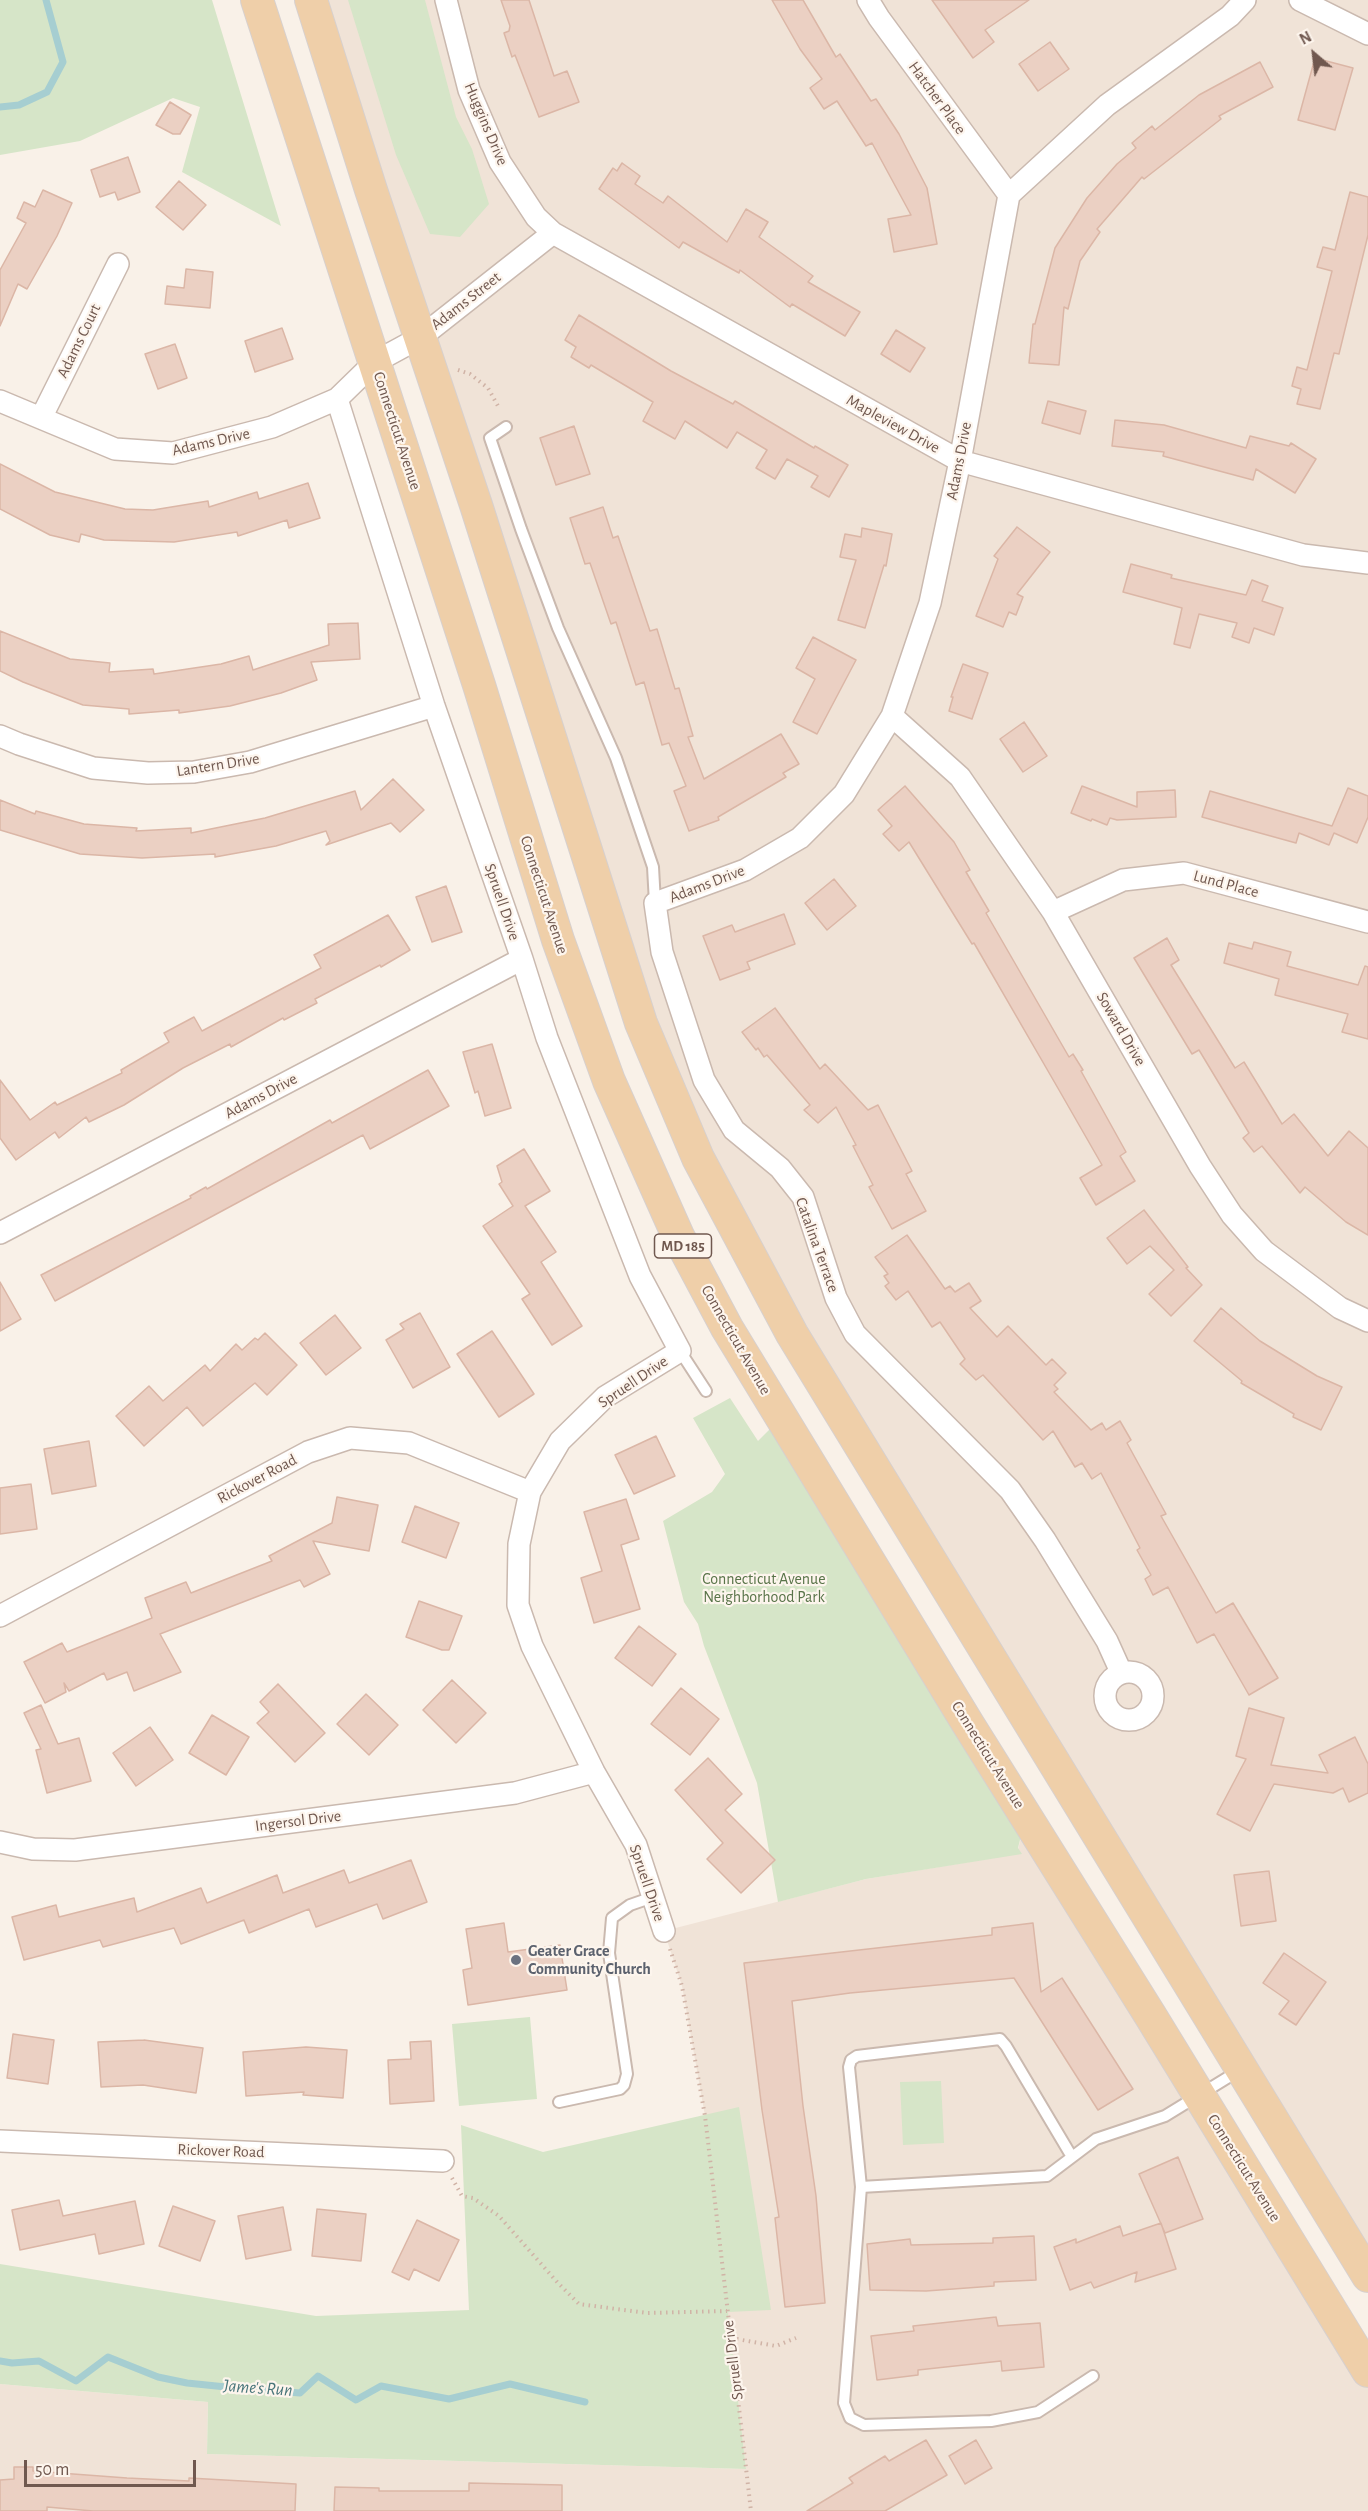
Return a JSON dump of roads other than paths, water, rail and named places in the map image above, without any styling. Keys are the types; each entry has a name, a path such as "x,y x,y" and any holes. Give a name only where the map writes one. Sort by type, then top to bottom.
{"main road":[{"name":"Connecticut Avenue","path":"257,0 476,674 558,940 609,1081 678,1236 733,1338 968,1724 1199,2094 1368,2371"},
{"name":"MD 185","path":"311,0 370,190 421,337 641,1023 698,1158 792,1334 1368,2276"}],"street":[{"name":"Huggins Drive","path":"446,0 469,90 500,162 537,217 553,233"},
{"name":"Hatcher Place","path":"868,0 1009,195"},
{"path":"1009,195 1107,105 1230,16 1245,0"},
{"path":"1300,0 1368,34"},
{"name":"Adams Drive","path":"654,903 745,870 800,838 844,795 892,716 930,603 960,461 1009,195"},
{"name":"Adams Street","path":"375,362 421,337 553,233"},
{"name":"Mapleview Drive","path":"553,233 960,461 1303,555 1368,563"},
{"name":"Adams Court","path":"41,418 118,264"},
{"name":"Adams Drive","path":"0,401 115,449 173,453 272,427 338,399 375,362"},
{"name":"Spruell Drive","path":"338,399 434,706 547,1038 640,1276 680,1351 605,1396 560,1441 530,1492 519,1544 518,1605 532,1646 594,1772 636,1845 664,1931"},
{"name":"Lantern Drive","path":"0,736 93,768 148,773 194,772 250,762 434,706"},
{"name":"Soward Drive","path":"892,716 960,777 1053,912 1200,1166 1232,1215 1264,1251 1340,1308 1368,1322"},
{"name":"Lund Place","path":"1053,912 1123,880 1184,873 1368,922"},
{"name":"Catalina Terrace","path":"654,903 662,952 704,1080 734,1130 780,1168 803,1197 836,1298 855,1334 1010,1490 1045,1540 1107,1641 1121,1672"},
{"name":"Adams Drive","path":"0,1233 522,959"},
{"name":"Rickover Road","path":"0,1616 308,1452 350,1438 409,1443 530,1492"},
{"name":"Ingersol Drive","path":"0,1842 33,1849 75,1850 515,1793 594,1772"},
{"name":"Rickover Road","path":"0,2141 443,2161"}],"lane":[{"path":"506,427 490,438 558,628 616,759 653,867 654,903"},
{"path":"680,1351 706,1391"},
{"path":"559,2102 620,2089 624,2085 627,2074 609,1953 612,1918 630,1905 653,1897"},
{"path":"1072,2157 1000,2039 857,2056 851,2060 849,2067 861,2187 844,2403 850,2418 864,2426 991,2421 1038,2412 1093,2376"},
{"path":"861,2187 1047,2176 1096,2139 1165,2116 1242,2068"}],"waterway":[{"path":"0,107 19,105 47,92 63,62 46,0"},
{"name":"Jame's Run","path":"0,2361 12,2363 39,2361 76,2381 108,2357 158,2377 226,2387 300,2393 318,2376 356,2400 381,2386 449,2399 510,2384 585,2402"}],"place":[{"name":"Geater Grace Community Church","path":"516,1960"}],"park label":[{"name":"Connecticut Avenue Neighborhood Park","path":"764,1588"}]}
